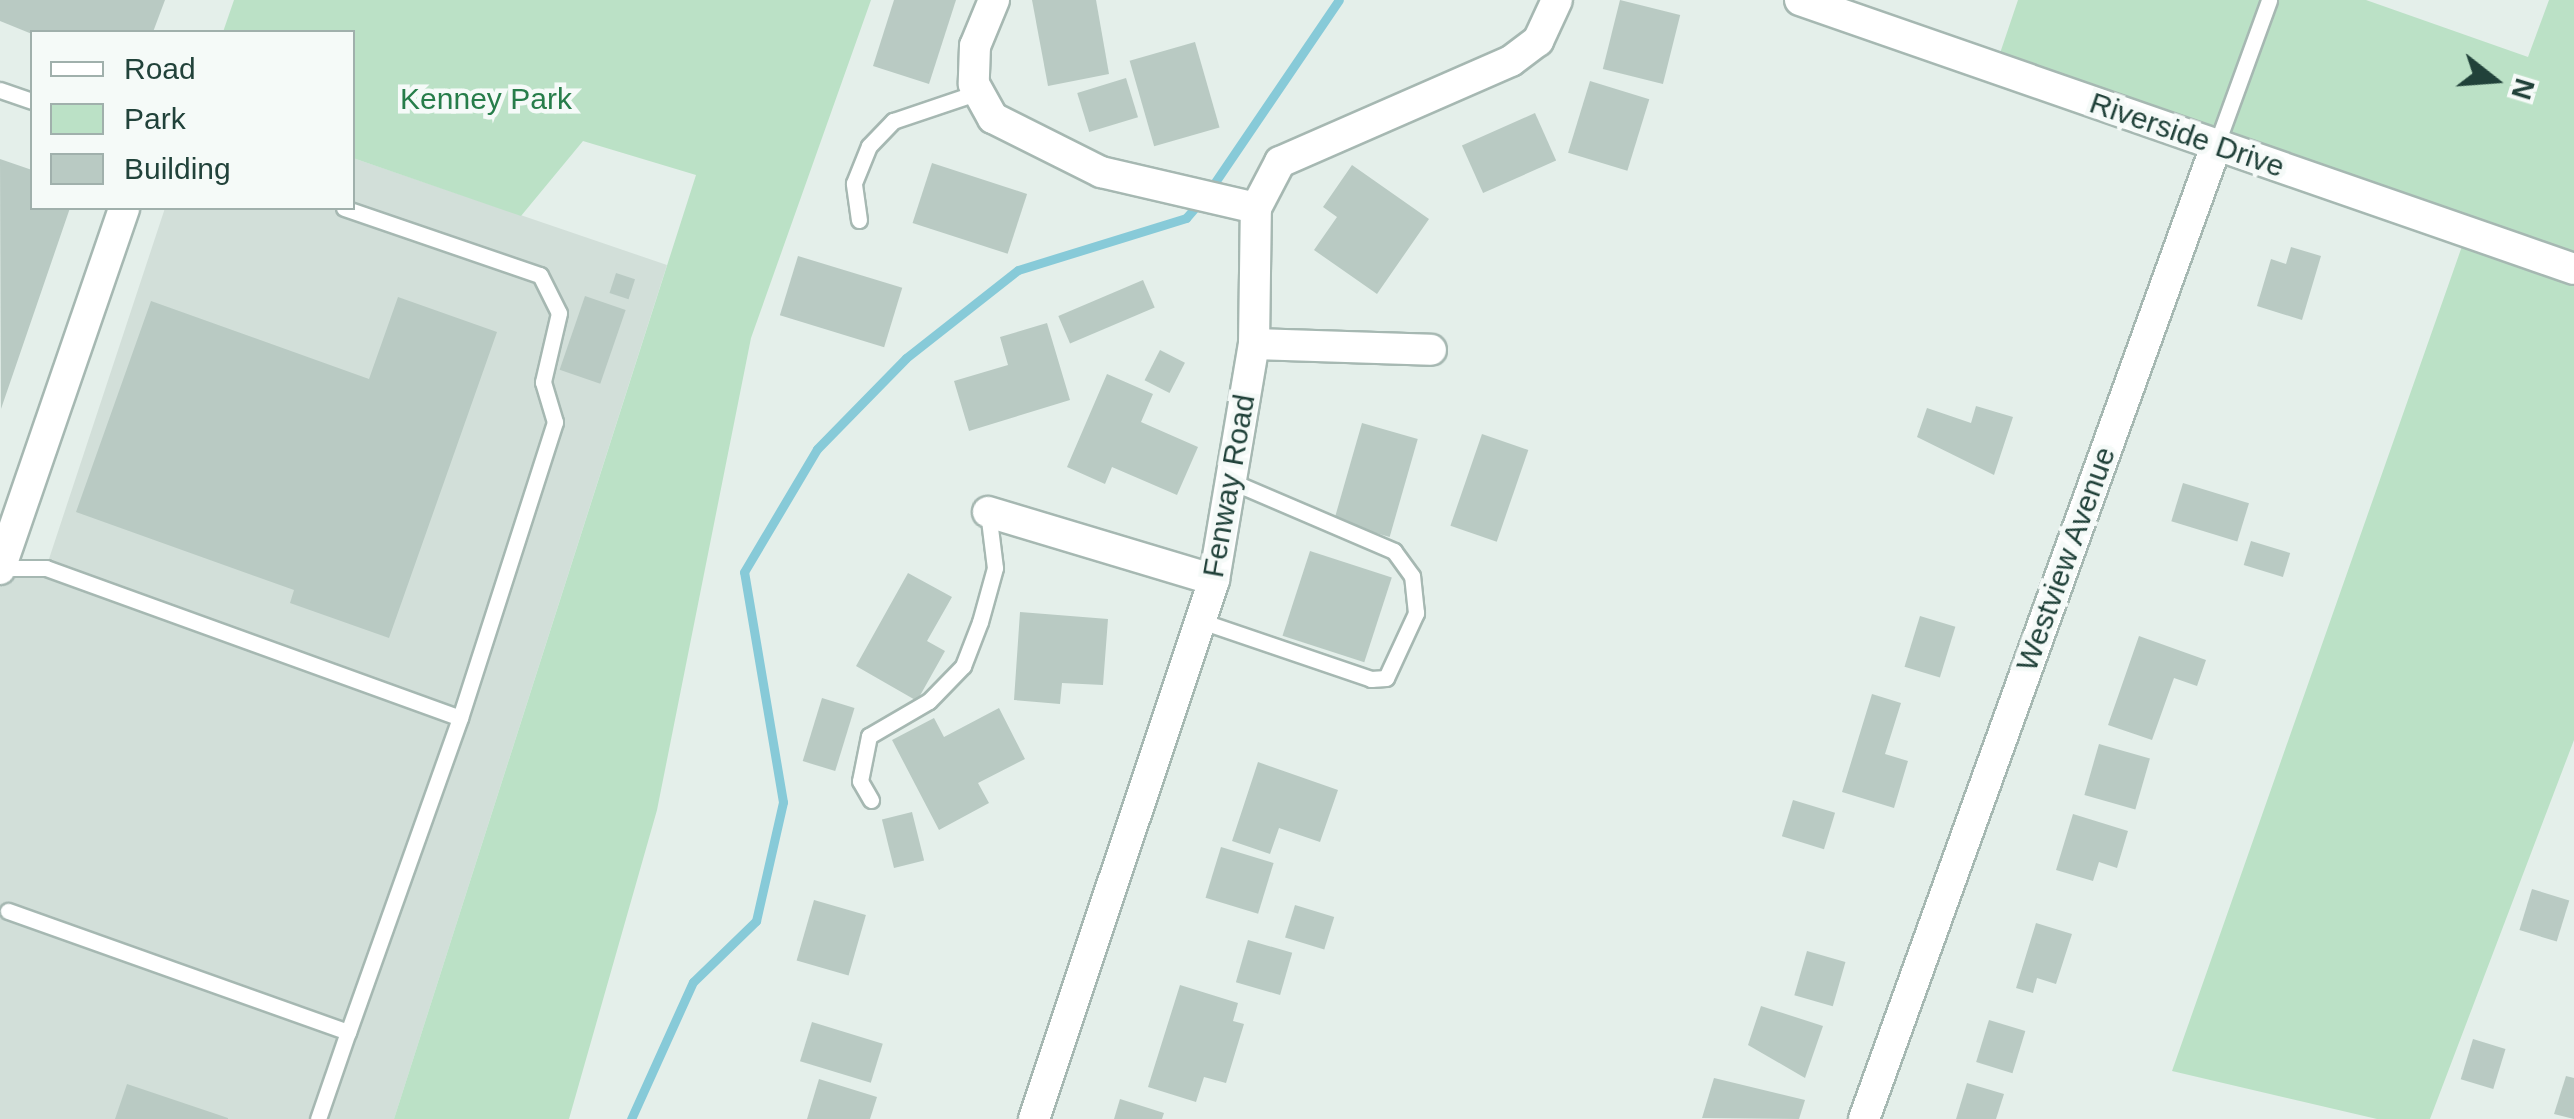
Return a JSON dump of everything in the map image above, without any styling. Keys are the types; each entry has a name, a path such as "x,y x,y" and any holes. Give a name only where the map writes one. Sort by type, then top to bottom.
{"street":[{"path":"994,0 975,46 979,92 993,118 1101,172 1256,208"},
{"name":"Fenway Road","path":"1034,1119 1214,580 1254,344 1256,208 1280,162 1510,61 1538,40 1558,0"},
{"name":"Riverside Drive","path":"1800,0 2574,269"},
{"name":"Westview Avenue","path":"1864,1119 2216,146"},
{"path":"0,568 123,210"},
{"path":"1254,344 1431,350"},
{"path":"988,512 1214,580"}],"lane":[{"name":"Westview Avenue","path":"2216,146 2269,0"},
{"path":"0,90 30,100"},
{"path":"859,220 854,183 869,146 893,121 979,92"},
{"path":"318,1119 460,718 556,422 543,382 559,313 540,274 350,210"},
{"path":"1201,621 1371,679 1386,678 1416,614 1412,576 1394,552 1231,480"},
{"path":"870,800 860,781 868,736 929,700 962,666 980,622 994,568 988,512"},
{"path":"0,568 46,568 460,718"},
{"path":"8,910 348,1032"}],"shaded area":[{"path":"355,159 667,265 394,1119 0,1119 0,568 46,568 164,210 355,210"}],"green space":[{"name":"Kenney Park","path":"234,0 871,0 751,338 657,810 569,1119 394,1119 696,175 583,141 521,216 355,159 355,30 224,30"},
{"path":"2018,0 2366,0 2528,57 2549,0 2574,0 2574,740 2430,1119 2377,1119 2172,1071 2467,232 1995,68"}],"building":[{"path":"0,0 165,0 154,30 30,30 30,33 0,21"},
{"path":"894,0 956,0 929,84 873,66"},
{"path":"1032,0 1096,0 1109,74 1048,86"},
{"path":"1620,0 1680,15 1663,84 1603,69"},
{"path":"1195,42 1220,128 1154,146 1130,61"},
{"path":"1126,78 1138,117 1089,132 1077,93"},
{"path":"1590,81 1649,99 1627,171 1568,153"},
{"path":"1535,113 1556,161 1483,193 1462,146"},
{"path":"0,159 30,169 30,210 69,210 1,409"},
{"path":"932,163 1027,194 1008,254 913,223"},
{"path":"1352,165 1429,219 1377,294 1314,250 1337,217 1323,207"},
{"path":"2291,247 2321,256 2302,320 2257,306 2271,259 2286,264"},
{"path":"798,256 902,288 884,347 780,315"},
{"path":"616,273 635,279 629,299 610,293"},
{"path":"1143,280 1155,308 1070,344 1058,316"},
{"path":"585,296 626,310 600,384 560,370"},
{"path":"398,297 497,332 389,638 290,603 294,590 76,512 151,301 369,379"},
{"path":"1047,323 1070,400 969,431 954,381 1008,365 1000,337"},
{"path":"1160,350 1185,363 1170,393 1145,380"},
{"path":"1107,374 1153,394 1141,422 1198,447 1177,495 1112,467 1105,484 1067,467"},
{"path":"1976,406 2013,417 1994,475 1917,437 1927,408 1971,423"},
{"path":"1362,423 1418,439 1390,537 1334,521"},
{"path":"1482,434 1528,450 1497,542 1450,526"},
{"path":"2183,483 2249,503 2237,541 2171,521"},
{"path":"2251,541 2290,553 2283,577 2244,565"},
{"path":"1310,551 1392,578 1364,662 1282,636"},
{"path":"908,573 952,597 927,641 945,651 917,701 856,666"},
{"path":"1020,612 1108,619 1103,685 1062,683 1060,704 1014,700"},
{"path":"1920,616 1955,627 1940,678 1905,667"},
{"path":"2139,636 2206,660 2197,686 2174,678 2152,740 2108,725"},
{"path":"1872,694 1901,703 1885,754 1908,761 1894,808 1842,792"},
{"path":"822,698 855,708 835,771 803,761"},
{"path":"999,708 1025,759 978,783 989,803 939,830 892,740 934,718 944,737"},
{"path":"2099,744 2150,759 2135,810 2084,795"},
{"path":"1258,762 1338,790 1320,842 1279,828 1270,854 1232,841"},
{"path":"1793,800 1835,813 1824,849 1782,836"},
{"path":"912,812 924,861 894,868 882,819"},
{"path":"2073,814 2128,831 2117,868 2099,862 2093,881 2056,870"},
{"path":"1221,847 1274,863 1258,914 1206,898"},
{"path":"2532,889 2569,900 2557,942 2519,930"},
{"path":"814,900 866,915 849,975 797,961"},
{"path":"1295,905 1334,917 1324,950 1285,938"},
{"path":"2036,923 2072,934 2056,984 2037,978 2033,993 2016,988"},
{"path":"1248,940 1292,953 1280,995 1236,982"},
{"path":"1807,951 1845,962 1833,1006 1794,995"},
{"path":"1180,985 1238,1003 1233,1021 1244,1024 1226,1083 1204,1077 1196,1102 1148,1087"},
{"path":"1761,1006 1823,1026 1805,1078 1748,1045"},
{"path":"1989,1020 2025,1031 2012,1073 1976,1062"},
{"path":"812,1022 883,1044 871,1083 800,1061"},
{"path":"2473,1039 2506,1049 2493,1089 2461,1079"},
{"path":"2566,1076 2574,1078 2574,1119 2554,1114"},
{"path":"1714,1078 1805,1100 1799,1119 1702,1118"},
{"path":"819,1079 877,1097 870,1119 807,1119"},
{"path":"1967,1083 2004,1094 1996,1119 1956,1119"},
{"path":"127,1084 228,1118 228,1119 115,1119"},
{"path":"1120,1099 1164,1113 1162,1119 1114,1119"}],"waterway":[{"path":"1209,191 1339,0"},
{"path":"631,1119 693,982 756,921 783,802 744,572 817,449 906,358 1018,270 1186,218 1199,203"}]}
